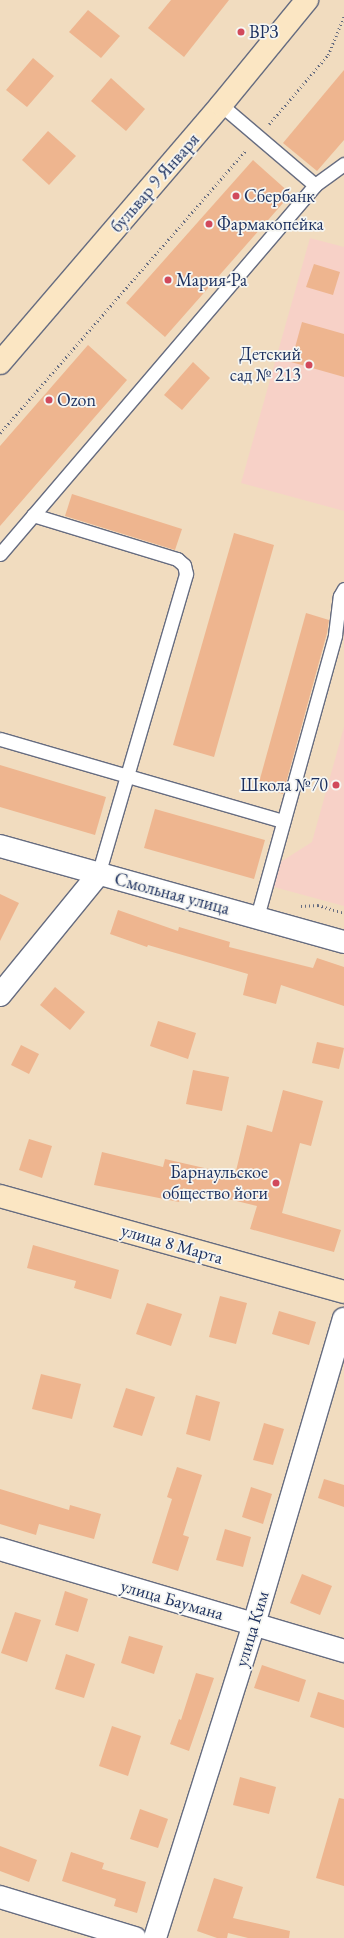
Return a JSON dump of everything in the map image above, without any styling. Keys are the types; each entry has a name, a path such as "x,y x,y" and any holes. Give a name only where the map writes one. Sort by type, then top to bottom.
{"main road":[{"name":"бульвар 9 Января","path":"0,363 221,105 308,0"},
{"name":"улица 8 Марта","path":"0,1196 344,1292"}],"street":[{"name":"Смольная улица","path":"0,846 98,875 257,916 344,942"},
{"path":"0,995 98,875"},
{"name":"улица Ким","path":"155,1938 254,1624 344,1319"},
{"name":"улица Баумана","path":"0,1549 344,1651"},
{"path":"0,1897 135,1938"}],"lane":[{"path":"221,105 315,185"},
{"path":"0,554 315,185 344,164"},
{"path":"33,514 177,559 184,565 186,574 124,776 98,875"},
{"path":"257,916 282,821 335,635 340,596 344,589"},
{"path":"0,738 124,776 282,821"}],"path":[{"path":"0,433 328,55 344,16"},
{"path":"298,906 318,905 344,913"}],"shaded area":[{"name":"Детский сад № 213","path":"310,238 344,247 344,511 241,483"},
{"name":"Школа №70","path":"344,727 344,906 274,887 279,863 312,842"}],"building":[{"path":"171,0 229,0 184,57 148,28"},
{"path":"88,10 120,36 101,58 69,32"},
{"path":"33,58 54,76 27,107 6,90"},
{"path":"344,70 344,140 317,171 283,143"},
{"path":"111,78 145,109 126,131 91,101"},
{"path":"48,131 76,156 49,185 22,160"},
{"path":"253,160 291,194 165,337 126,303"},
{"path":"314,264 340,272 333,295 306,287"},
{"path":"302,322 344,334 344,377 291,362"},
{"path":"88,345 127,380 0,526 0,446"},
{"path":"193,362 210,378 182,410 164,395"},
{"path":"72,494 182,529 175,550 65,516"},
{"path":"234,533 274,545 214,757 173,745"},
{"path":"306,613 329,620 327,633 283,794 258,786"},
{"path":"0,765 106,797 95,835 0,807"},
{"path":"155,809 265,840 254,879 144,848"},
{"path":"0,894 19,903 0,941"},
{"path":"118,910 178,931 179,927 230,942 229,947 313,968 317,958 344,967 344,1006 281,985 276,1004 243,995 248,974 148,945 147,947 110,934"},
{"path":"55,987 85,1012 70,1030 40,1005"},
{"path":"158,1021 196,1033 188,1059 150,1046"},
{"path":"317,1042 344,1048 339,1069 312,1063"},
{"path":"21,1045 39,1054 29,1074 11,1065"},
{"path":"193,1070 229,1077 222,1111 186,1104"},
{"path":"283,1090 323,1101 311,1146 300,1143 282,1213 341,1230 334,1252 250,1229 257,1206 183,1188 179,1202 94,1185 102,1152 163,1167 165,1159 235,1175 247,1125 272,1132"},
{"path":"29,1139 52,1146 42,1178 19,1170"},
{"path":"33,1245 119,1270 111,1299 74,1288 76,1281 27,1268"},
{"path":"220,1296 247,1303 236,1344 209,1337"},
{"path":"147,1303 182,1314 171,1346 136,1334"},
{"path":"279,1311 316,1322 309,1345 272,1334"},
{"path":"41,1374 81,1384 72,1419 32,1409"},
{"path":"126,1388 155,1397 142,1436 113,1427"},
{"path":"196,1395 220,1402 210,1441 186,1434"},
{"path":"264,1423 284,1429 273,1465 253,1460"},
{"path":"177,1467 202,1475 183,1535 189,1537 178,1571 152,1563 172,1499 167,1497"},
{"path":"324,1479 344,1485 344,1507 318,1498"},
{"path":"251,1487 272,1494 263,1524 242,1517"},
{"path":"0,1489 69,1510 70,1505 101,1514 94,1539 39,1524 36,1535 0,1524"},
{"path":"225,1529 251,1537 243,1567 216,1560"},
{"path":"302,1574 332,1586 320,1615 290,1603"},
{"path":"65,1591 88,1599 78,1632 55,1625"},
{"path":"15,1612 41,1620 27,1662 1,1653"},
{"path":"129,1636 163,1646 154,1674 121,1663"},
{"path":"66,1654 95,1664 84,1698 55,1689"},
{"path":"262,1665 306,1680 299,1702 254,1688"},
{"path":"196,1673 214,1678 189,1751 170,1744 179,1719 181,1720"},
{"path":"318,1692 344,1700 344,1728 310,1717"},
{"path":"112,1726 141,1736 128,1776 99,1766"},
{"path":"240,1777 276,1787 269,1814 233,1805"},
{"path":"339,1798 344,1799 344,1886 316,1878"},
{"path":"140,1809 168,1819 158,1848 130,1839"},
{"path":"0,1846 37,1860 29,1882 0,1871"},
{"path":"71,1852 104,1863 102,1869 146,1882 137,1913 114,1906 116,1899 62,1881"},
{"path":"214,1878 243,1887 233,1918 290,1931 289,1938 248,1938 228,1933 227,1938 217,1938 197,1931"}],"place":[{"name":"ВРЗ","path":"241,32"},
{"name":"Сбербанк","path":"236,196"},
{"name":"Фармакопейка","path":"209,224"},
{"name":"Мария-Ра","path":"168,280"},
{"name":"Детский сад № 213","path":"309,365"},
{"name":"Ozon","path":"49,400"},
{"name":"Школа №70","path":"336,785"},
{"name":"Барнаульское общество йоги","path":"276,1183"}]}
